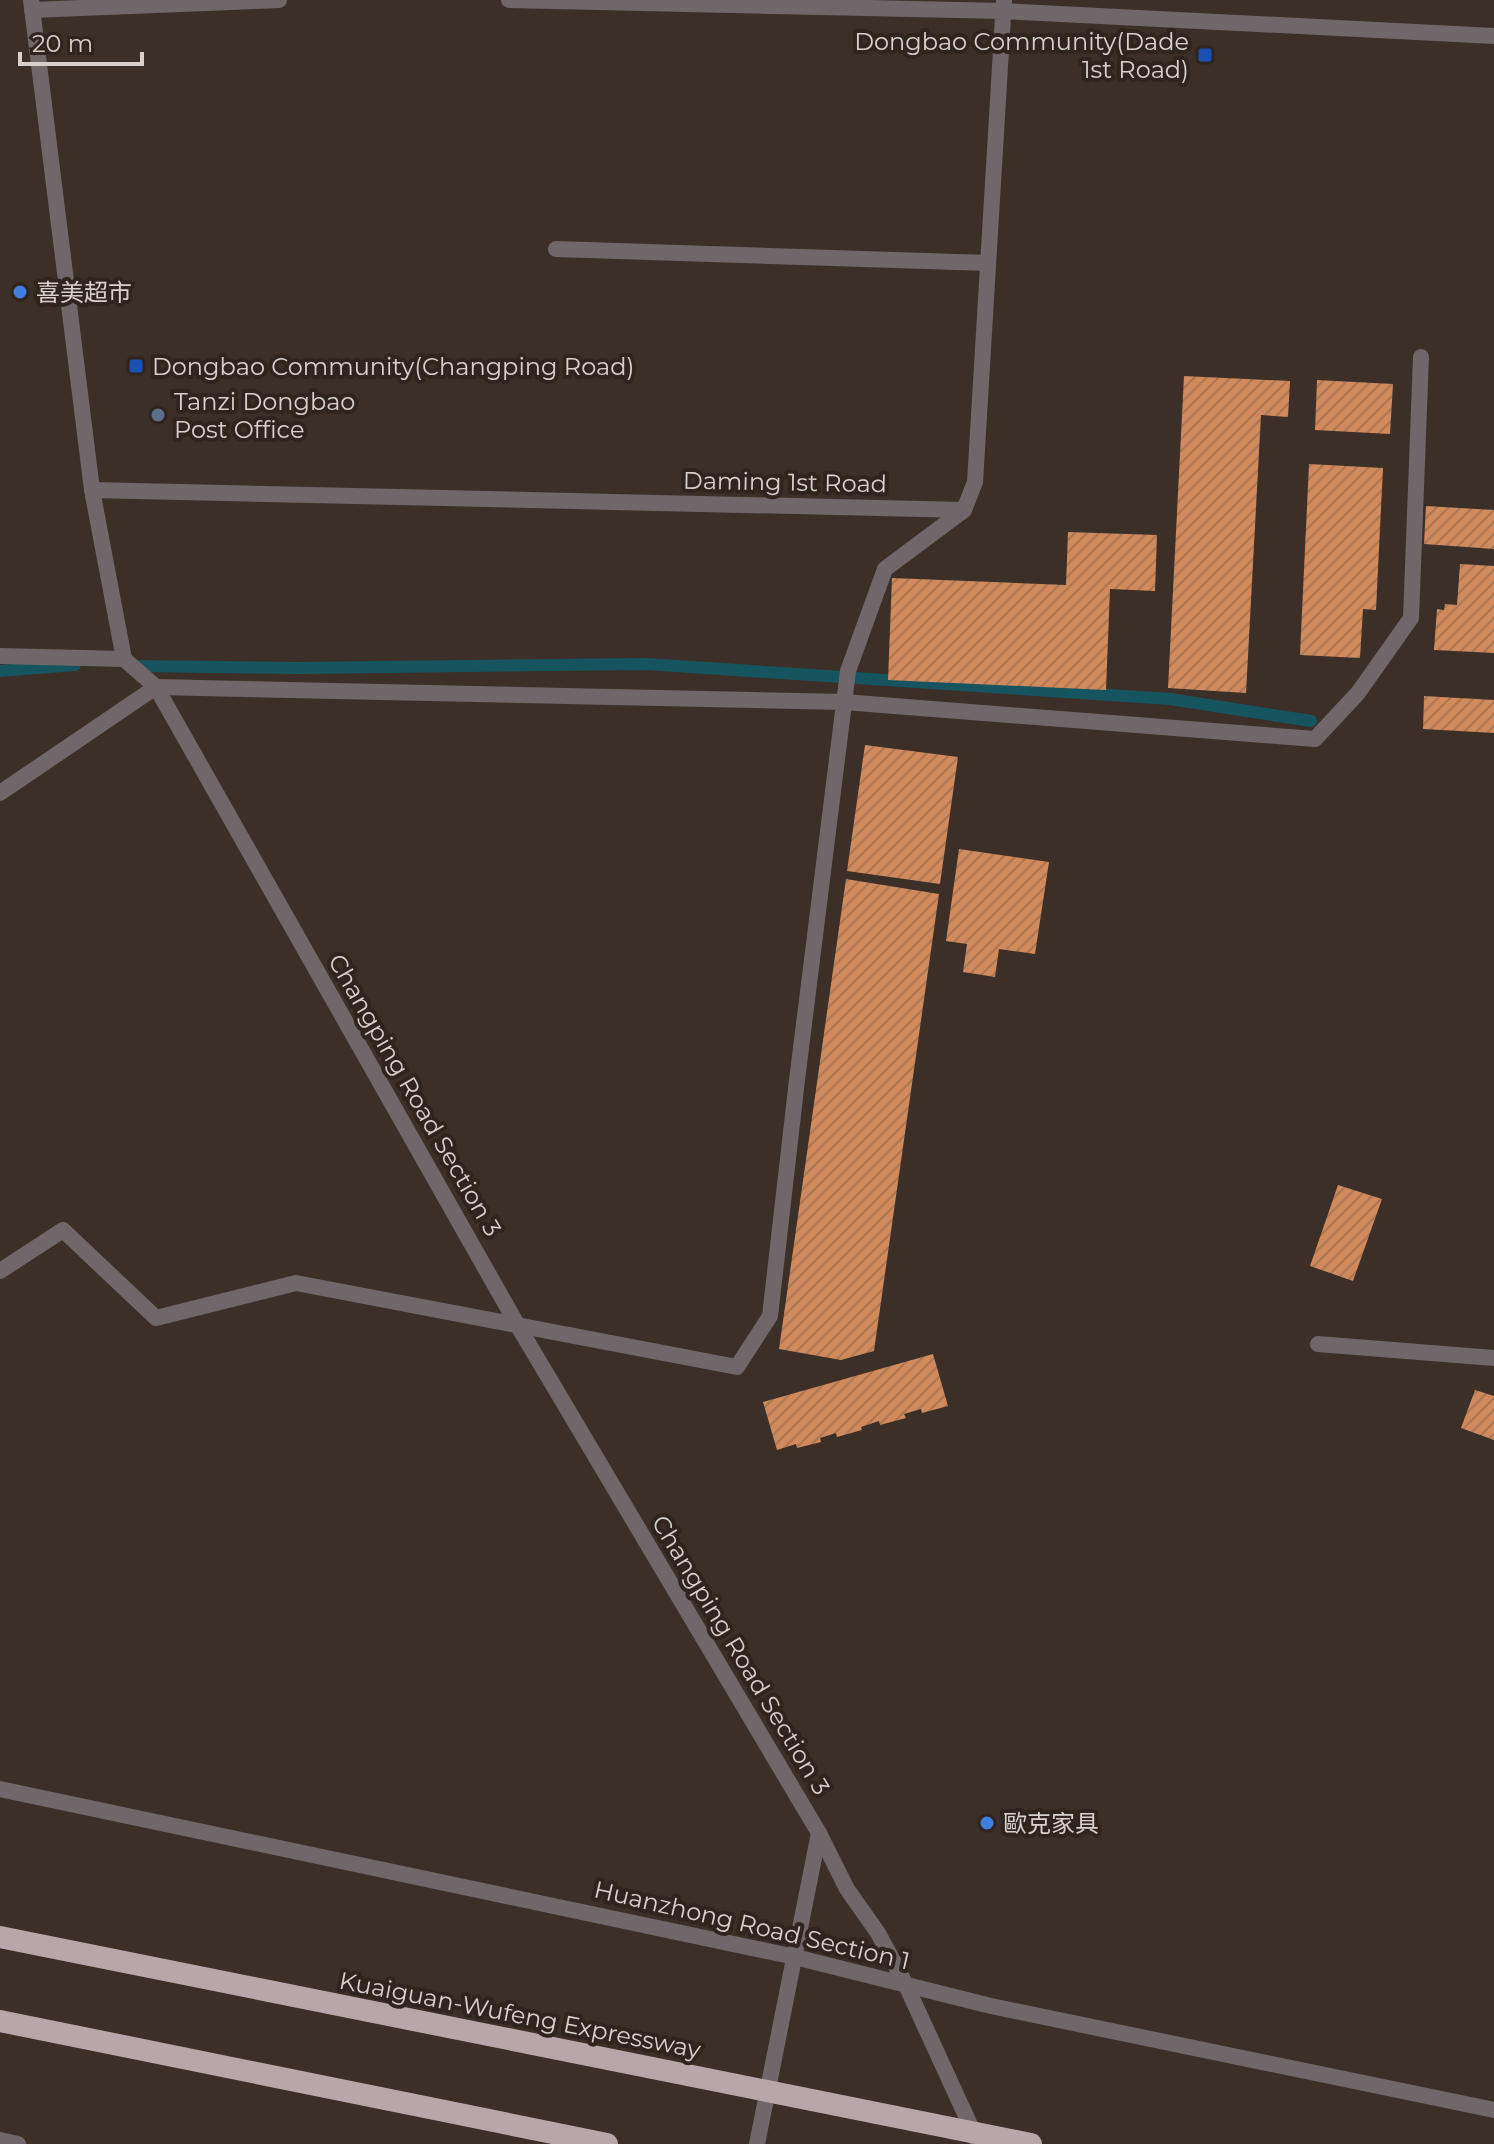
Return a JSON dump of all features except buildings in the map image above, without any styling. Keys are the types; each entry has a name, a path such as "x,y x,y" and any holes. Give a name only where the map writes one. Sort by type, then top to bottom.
{"highway":[{"name":"Kuaiguan-Wufeng Expressway","path":"0,1937 1031,2144"},
{"path":"0,2021 607,2144"}],"street":[{"path":"0,656 124,659 92,490 31,5 279,0"},
{"path":"509,0 1004,6 1494,36"},
{"path":"0,1271 63,1230 156,1318 296,1283 737,1367 770,1316 848,671 885,569 964,510 975,482 1004,6"},
{"path":"556,249 988,263"},
{"path":"0,793 156,687 844,702 1315,739 1358,693 1411,618 1421,357"},
{"name":"Daming 1st Road","path":"92,490 964,510"},
{"name":"Changping Road Section 3","path":"124,659 156,687 518,1326 819,1833 847,1889 878,1933 905,1983 979,2144"},
{"path":"1318,1344 1493,1354"},
{"name":"Huanzhong Road Section 1","path":"0,1789 795,1957 991,2006 1494,2110"},
{"path":"757,2144 819,1833"},
{"path":"0,2140 18,2144"}],"waterway":[{"path":"129,666 299,668 646,664 1170,699 1311,721"},
{"path":"0,671 75,665"}],"place":[{"name":"Dongbao Community(Dade 1st Road)","path":"1205,55"},
{"name":"喜美超市","path":"20,292"},
{"name":"Dongbao Community(Changping Road)","path":"136,366"},
{"name":"Tanzi Dongbao Post Office","path":"158,415"},
{"name":"歐克家具","path":"987,1823"}]}
